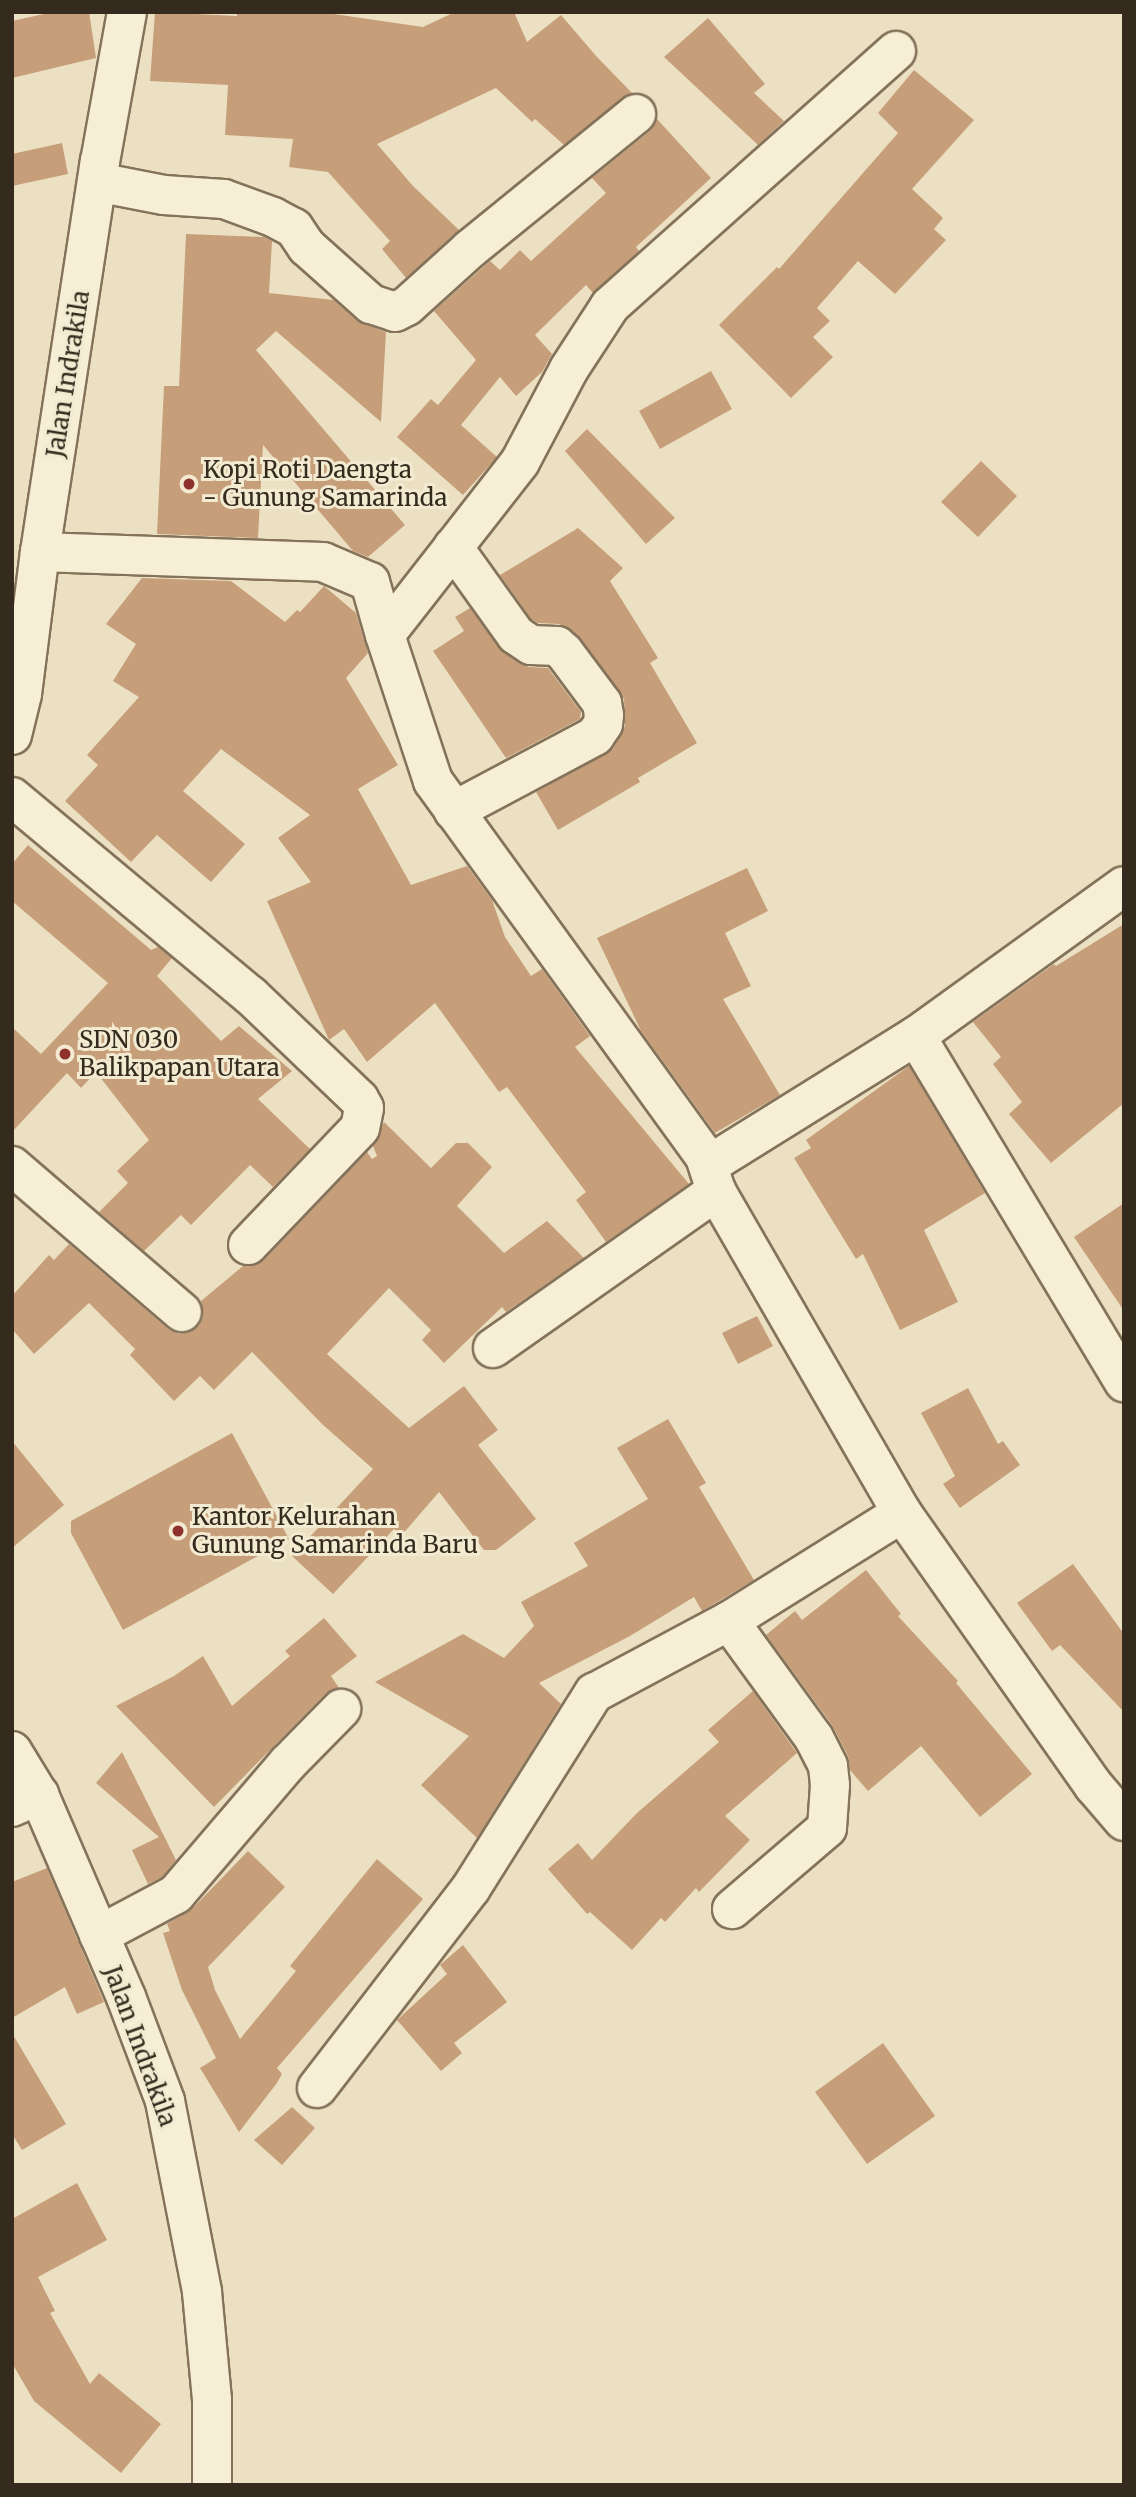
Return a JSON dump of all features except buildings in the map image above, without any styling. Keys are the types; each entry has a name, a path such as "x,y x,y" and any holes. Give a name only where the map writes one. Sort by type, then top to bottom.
{"street":[{"name":"Jalan Indrakila","path":"12,735 22,694 40,552 97,182 127,12"},
{"path":"385,635 520,462 569,369 610,306 896,51"},
{"path":"97,182 164,194 224,199 273,217 294,228 307,247 371,304 395,312 407,306 470,249 636,114"},
{"path":"453,547 516,635 531,645 556,646 564,652 602,703 604,715 603,724 595,736 454,811"},
{"path":"40,552 323,562 370,582 433,780 713,1178 902,1513 1094,1786 1124,1821"},
{"path":"12,797 250,995 359,1099 364,1108 360,1128 248,1245"},
{"path":"493,1348 713,1178 1124,886"},
{"path":"916,1036 1124,1381"},
{"path":"12,1166 182,1312"},
{"path":"317,2088 471,1888 594,1693 729,1621 902,1513"},
{"path":"729,1621 814,1738 828,1766 830,1785 827,1828 732,1909"},
{"path":"99,1935 176,1894 288,1763 341,1709"},
{"name":"Jalan Indrakila","path":"12,1751 26,1801 99,1935 165,2101 202,2292 212,2400 212,2485"}],"place":[{"name":"Kopi Roti Daengta - Gunung Samarinda","path":"189,484"},
{"name":"SDN 030 Balikpapan Utara","path":"65,1054"},
{"name":"Kantor Kelurahan Gunung Samarinda Baru","path":"178,1531"}]}
